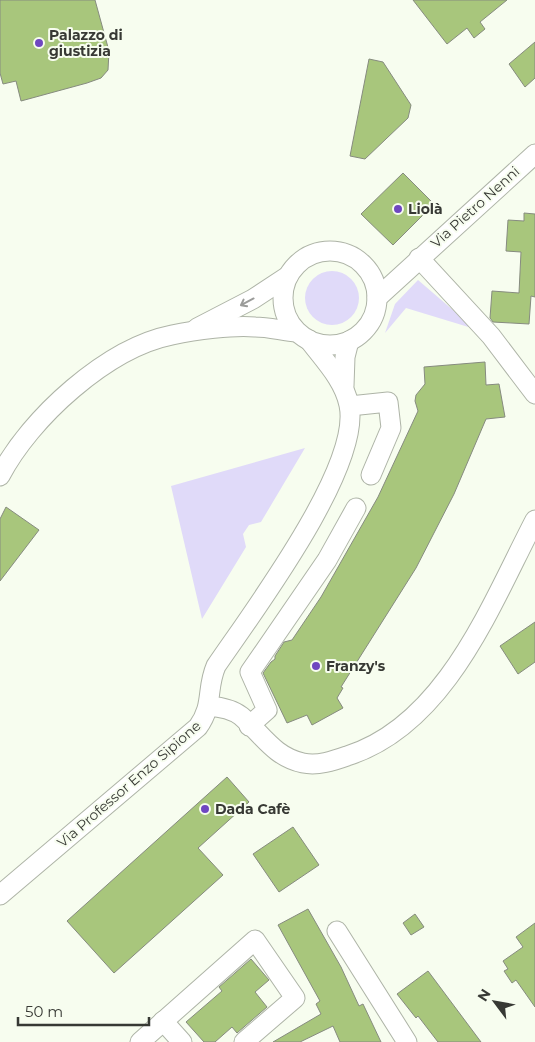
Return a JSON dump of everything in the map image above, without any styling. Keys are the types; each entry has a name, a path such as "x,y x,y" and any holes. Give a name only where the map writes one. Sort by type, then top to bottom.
{"street":[{"name":"Via Pietro Nenni","path":"377,298 535,154"},
{"path":"0,476 29,431 70,392 99,368 132,350 170,335 255,326 303,336 322,345 336,345 349,341 364,331 374,316 377,298 375,284 369,272 360,261 348,254 334,251 320,252 307,256 296,265 288,276 283,291 283,306 288,320 303,336 344,386"},
{"path":"369,272 417,260 491,336 535,394"},
{"path":"189,332 253,299 288,276"},
{"path":"344,386 345,357 349,341"},
{"name":"Via Professor Enzo Sipione","path":"0,895 198,727 209,706 212,676 216,666 299,544 334,477 350,431 350,406 344,386"},
{"path":"350,406 388,402 390,428 371,475"},
{"path":"249,726 267,710 250,672 327,560 356,508"},
{"path":"209,706 227,709 241,716 270,746 286,758 304,764 323,764 358,753 404,725 429,701 454,669 482,622 535,520"},
{"path":"250,617 277,634"},
{"path":"337,931 408,1042"},
{"path":"140,1042 255,940 295,998 244,1042"},
{"path":"163,1022 182,1042"}],"shaded area":[{"path":"332,271 342,273 351,279 357,288 359,298 357,308 351,317 342,323 332,325 322,323 313,317 307,308 305,298 307,288 313,279 322,273"},
{"path":"418,280 475,329 406,308 385,333 395,304"},
{"path":"305,448 261,522 249,525 243,534 246,547 202,619 171,486"}],"building":[{"name":"Palazzo di giustizia","path":"0,0 95,0 109,51 108,70 101,78 87,83 21,101 16,81 3,84 0,73"},
{"path":"413,0 507,0 480,22 485,29 474,38 467,28 447,44"},
{"path":"535,42 535,78 525,87 509,64"},
{"path":"369,59 383,62 411,105 408,118 365,159 350,156"},
{"name":"Liolà","path":"403,173 434,204 393,245 361,214"},
{"path":"524,213 535,214 535,297 531,296 529,324 493,322 490,318 492,291 519,293 521,252 506,251 508,220 524,221"},
{"path":"485,362 486,385 499,384 505,417 486,419 454,494 416,568 341,687 343,688 337,698 343,708 312,725 307,715 287,723 263,673 275,659 284,642 292,640 321,597 378,497 418,411 415,401 416,395 425,384 424,367"},
{"path":"6,507 39,530 0,581 0,519"},
{"path":"535,622 535,662 518,674 500,646"},
{"path":"227,777 249,802 198,848 223,875 114,973 67,921"},
{"path":"293,827 319,865 279,892 253,854"},
{"path":"308,909 341,967 359,1006 363,1004 381,1042 340,1042 333,1026 300,1042 273,1042 321,1014 316,1004 320,1001 278,925"},
{"path":"415,914 424,927 411,935 403,923"},
{"path":"535,923 535,1007 516,980 512,983 504,971 508,969 503,961 523,947 516,937"},
{"path":"251,959 269,980 255,992 267,1007 237,1033 232,1027 215,1042 204,1042 186,1022 222,991 219,987"},
{"path":"428,971 481,1042 438,1042 418,1016 416,1018 397,994"}],"place":[{"name":"Palazzo di giustizia","path":"39,43"},
{"name":"Liolà","path":"398,209"},
{"name":"Franzy's","path":"316,666"},
{"name":"Dada Cafè","path":"205,809"}]}
